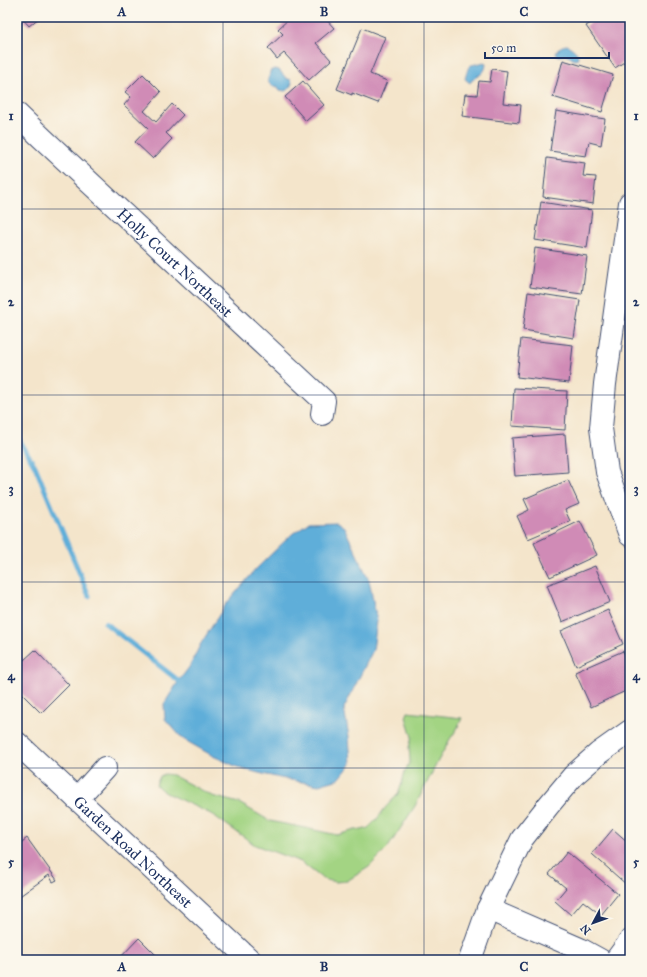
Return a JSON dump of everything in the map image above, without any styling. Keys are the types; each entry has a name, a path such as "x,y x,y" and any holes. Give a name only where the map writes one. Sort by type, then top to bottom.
{"street":[{"name":"Holly Court Northeast","path":"17,114 47,144 324,401 322,414"},
{"path":"630,203 606,376 601,428 607,472 630,535"},
{"path":"470,960 488,909 522,839 548,806 579,771 599,753 630,731"},
{"name":"Garden Road Northeast","path":"17,743 250,960"},
{"path":"77,799 105,768"},
{"path":"488,909 580,949 600,960"},
{"path":"616,960 630,941"}],"green space":[{"path":"408,712 462,718 415,806 387,849 369,867 347,881 335,882 323,879 301,862 255,845 213,815 166,793 156,785 160,776 165,774 172,775 212,796 239,803 270,821 337,835 355,830 362,830 368,828 377,819 398,794 405,771 410,761 409,747 412,737 406,717"}],"water":[{"path":"567,45 576,52 578,59 574,60 567,55 558,56 556,53 559,49"},
{"path":"484,62 486,64 482,73 474,78 470,83 465,79 470,66"},
{"path":"274,69 279,70 286,78 291,80 292,83 289,89 285,91 280,90 277,86 274,87 269,83 268,80 270,71"},
{"path":"337,522 344,527 369,580 377,621 373,650 344,708 349,737 351,764 339,779 319,785 242,769 213,756 183,739 165,719 164,704 190,666 200,645 226,604 257,568 292,534 308,523"}],"building":[{"path":"21,17 40,17 29,26"},
{"path":"291,17 324,17 334,28 316,43 331,60 309,80 284,53 277,59 268,48 283,34 278,29"},
{"path":"600,17 626,17 630,23 630,58 615,68 586,26"},
{"path":"362,28 385,37 370,74 387,81 378,103 337,89"},
{"path":"563,60 613,75 602,112 553,97"},
{"path":"492,69 507,71 503,103 521,105 519,123 462,116 465,94 477,95 479,81 490,82"},
{"path":"143,74 161,92 144,111 156,122 172,104 183,115 166,133 172,139 153,159 135,142 148,128 124,105 131,97 125,92"},
{"path":"303,81 324,105 306,121 285,97"},
{"path":"556,111 605,119 601,145 589,142 586,156 550,151"},
{"path":"547,158 585,163 583,176 596,177 593,204 543,197"},
{"path":"541,202 592,210 587,248 535,240"},
{"path":"535,248 587,256 582,294 530,287"},
{"path":"528,292 580,300 574,338 523,330"},
{"path":"521,339 573,345 569,383 517,377"},
{"path":"514,388 567,391 565,430 512,426"},
{"path":"565,434 568,472 515,476 512,438"},
{"path":"568,480 579,504 565,510 570,521 528,539 517,516 529,510 524,499"},
{"path":"580,521 597,555 550,577 534,543"},
{"path":"595,566 610,602 562,622 547,585"},
{"path":"608,610 623,644 576,666 561,631"},
{"path":"35,650 69,685 41,713 17,689 17,652 24,660"},
{"path":"623,651 630,666 630,689 591,707 575,672"},
{"path":"613,829 630,844 630,884 628,886 592,854"},
{"path":"27,838 57,880 53,882 49,875 17,898 17,846"},
{"path":"567,852 618,894 601,915 583,901 571,915 555,901 566,888 549,874"},
{"path":"139,938 161,960 118,960"}],"waterway":[{"path":"17,436 35,466 89,596"},
{"path":"105,623 179,681"}]}
